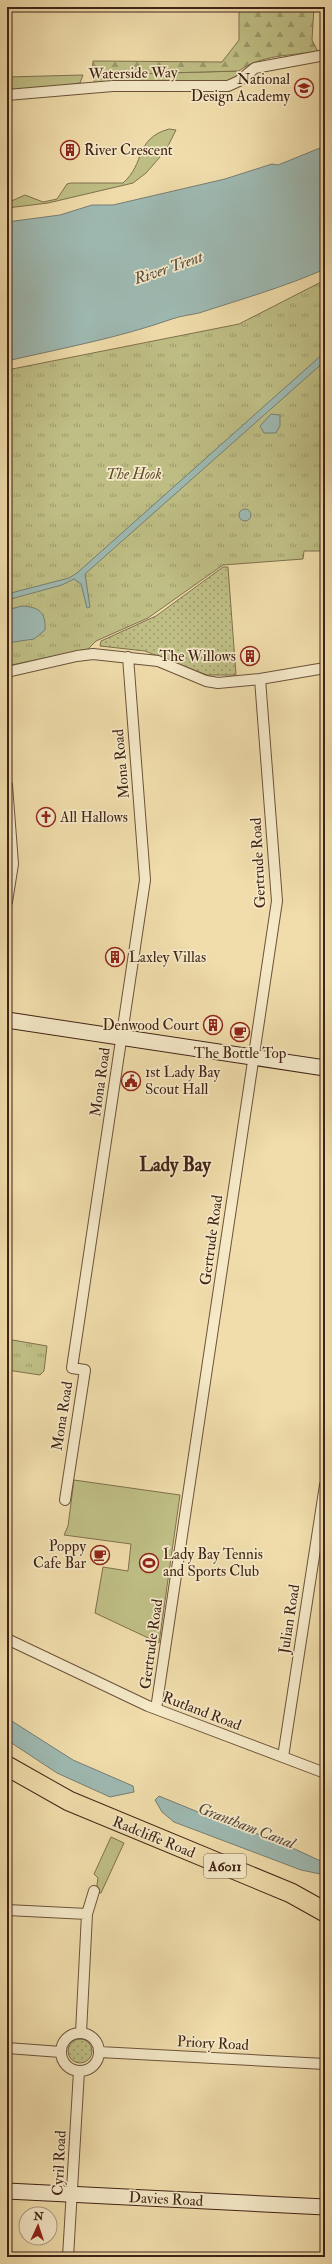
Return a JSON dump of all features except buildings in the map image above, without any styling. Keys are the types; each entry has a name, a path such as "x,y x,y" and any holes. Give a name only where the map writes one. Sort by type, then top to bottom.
{"highway":[{"name":"Radcliffe Road","path":"7,1766 68,1801 291,1893 325,1912"}],"street":[{"name":"Waterside Way","path":"7,95 113,86 225,86 239,81 255,68 325,55"},
{"path":"7,672 92,654 158,661 206,681 228,683 325,668"},
{"name":"Mona Road","path":"65,1500 84,1370 72,1368 145,880 128,657"},
{"name":"Gertrude Road","path":"156,1709 277,901 260,679"},
{"path":"7,785 13,864 7,902"},
{"path":"7,1020 325,1068"},
{"name":"Julian Road","path":"283,1757 325,1485"},
{"name":"Rutland Road","path":"7,1639 156,1709 325,1773"},
{"path":"81,2033 87,1914 94,1891"},
{"path":"7,1910 87,1914"},
{"path":"81,2033 91,2037 95,2041 99,2052 93,2066 79,2071 66,2065 61,2052 62,2046 70,2036 81,2033"},
{"path":"7,2048 61,2052"},
{"name":"Priory Road","path":"99,2052 325,2064"},
{"name":"Cyril Road","path":"68,2257 79,2071"},
{"name":"Davies Road","path":"7,2191 325,2207"}],"green space":[{"path":"239,7 314,7 312,40 318,52 266,59 247,66 239,71 92,75 93,61 222,62 239,40"},
{"path":"239,71 236,79 231,81 96,83 92,79 92,75"},
{"path":"83,75 80,83 30,91 7,89 7,77"},
{"path":"169,129 176,130 166,150 146,173 133,183 48,203 7,208 7,203 25,195 43,202 57,199 67,184 71,183 123,183 135,168 145,145 150,139 158,133"},
{"name":"The Hook","path":"325,280 325,551 304,551 303,559 223,565 148,618 96,641 88,649 7,666 7,370 239,324"},
{"path":"223,567 228,567 236,675 207,675 145,651 100,646 101,641 156,616"},
{"path":"7,1339 47,1346 44,1371 40,1375 7,1370"},
{"name":"Lady Bay Tennis and Sports Club","path":"74,1480 180,1495 159,1643 95,1613 103,1567 128,1571 131,1544 64,1535 68,1526"},
{"path":"111,1837 124,1843 101,1893 96,1892 98,1878 94,1874"},
{"path":"80,2039 89,2042 92,2051 89,2060 80,2063 71,2060 68,2051 71,2042"}],"water":[{"name":"River Trent","path":"325,146 325,269 278,287 199,313 175,318 111,337 7,361 7,222 60,215 92,205 113,205 225,179 272,164 278,165"},
{"path":"325,352 325,361 85,574 90,607 87,608 81,584 74,579 62,585 7,600 7,594 69,578 77,573"},
{"path":"271,414 280,415 280,426 276,433 264,433 260,426"},
{"path":"243,509 247,509 251,515 247,521 243,521 239,517 239,513"},
{"path":"22,606 37,609 43,615 45,630 34,639 7,643 7,610"},
{"path":"7,1718 73,1760 133,1786 134,1792 110,1797 57,1773 7,1740"},
{"name":"Grantham Canal","path":"159,1796 232,1826 271,1838 325,1863 325,1875 301,1870 174,1822 162,1812 155,1800"}],"place":[{"name":"National Design Academy","path":"304,88"},
{"name":"River Crescent","path":"70,150"},
{"name":"The Willows","path":"250,656"},
{"name":"All Hallows","path":"46,817"},
{"name":"Laxley Villas","path":"115,957"},
{"name":"Denwood Court","path":"213,1025"},
{"name":"The Bottle Top","path":"240,1032"},
{"name":"1st Lady Bay Scout Hall","path":"131,1081"},
{"name":"Poppy Cafe Bar","path":"100,1555"},
{"name":"Lady Bay Tennis and Sports Club","path":"149,1563"}],"district":[{"name":"Lady Bay","path":"175,1164"}]}
